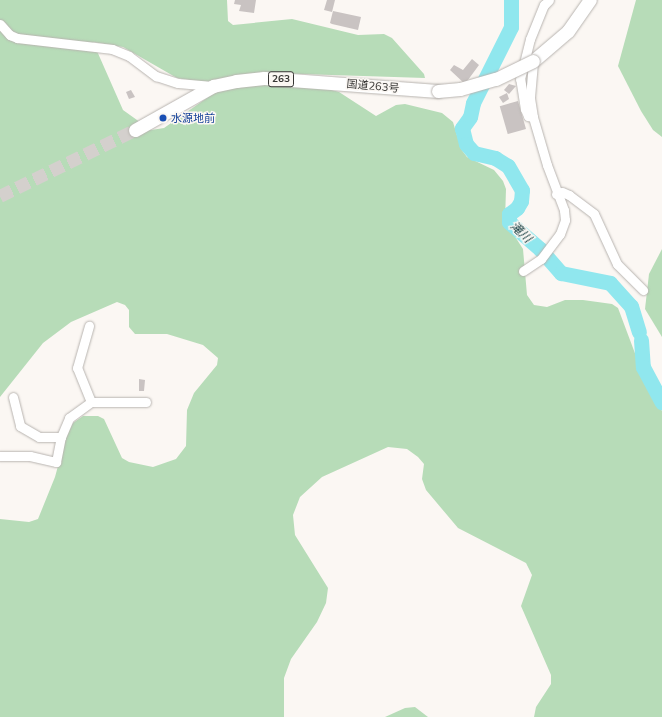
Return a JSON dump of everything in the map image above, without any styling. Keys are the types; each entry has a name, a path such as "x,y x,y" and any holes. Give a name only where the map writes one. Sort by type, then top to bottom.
{"highway":[{"name":"国道263号","path":"136,130 213,86 264,78 438,91 460,89 496,79 533,61 568,31 590,0"}],"street":[{"path":"533,116 528,116 525,109 520,79 530,39 544,5 549,0"},
{"path":"0,24 10,35 17,38 112,49 129,56 156,76 178,83 213,86"},
{"path":"522,271 541,259 560,234 565,220 564,210 556,194 533,116 530,97 533,61"},
{"path":"556,194 562,192 569,194 594,214 617,264 643,290"},
{"path":"90,326 77,368 91,402"},
{"path":"13,397 20,426 39,437 60,437"},
{"path":"0,456 30,456 56,462 60,437 68,418 91,402 146,402"}],"green space":[{"path":"0,0 227,0 228,21 233,25 292,19 358,35 384,34 392,38 424,74 425,78 270,73 205,83 177,78 123,47 93,42 123,110 151,130 164,128 214,93 234,87 257,83 321,87 339,92 376,116 396,105 405,104 442,113 453,122 461,149 467,157 494,170 503,181 506,189 505,221 523,249 527,295 534,305 547,307 565,300 583,300 612,304 618,308 648,388 662,411 662,717 534,717 536,707 551,684 551,675 521,606 532,575 526,563 458,528 426,490 422,479 424,464 418,457 407,449 388,447 322,477 300,497 293,515 295,535 328,588 326,603 317,622 291,659 284,678 284,717 0,717 0,519 29,522 38,519 55,477 67,433 73,423 83,416 98,416 104,419 122,458 129,462 153,467 176,459 186,446 187,410 194,393 217,365 218,358 203,345 167,334 135,334 129,327 129,310 125,305 117,302 71,322 43,343 0,397"},
{"path":"636,0 662,0 662,137 653,130 641,111 618,66"},
{"path":"662,249 662,337 645,309 649,274"},
{"path":"415,707 428,717 385,717 405,708"}],"building":[{"path":"235,0 256,0 254,13 239,11 241,5 234,4"},
{"path":"327,0 335,0 332,12 324,10"},
{"path":"333,11 361,17 358,30 330,23"},
{"path":"472,59 479,65 465,84 450,70 454,65 463,70"},
{"path":"509,84 516,86 509,94 504,90"},
{"path":"131,90 135,97 129,99 126,92"},
{"path":"507,93 509,99 503,103 499,97"},
{"path":"518,101 526,129 508,134 500,106"},
{"path":"139,379 145,380 144,391 139,391"}],"waterway":[{"name":"滝川","path":"511,0 511,27 473,103 470,117 462,128 466,144 474,153 495,158 508,166 522,190 521,201 517,208 509,214 509,222 540,249 561,273 610,283 631,306 639,332"},
{"name":"滝川","path":"641,340 643,367 662,402"}],"tunnel":[{"path":"0,196 135,130"}],"place":[{"name":"水源地前","path":"163,118"}]}
